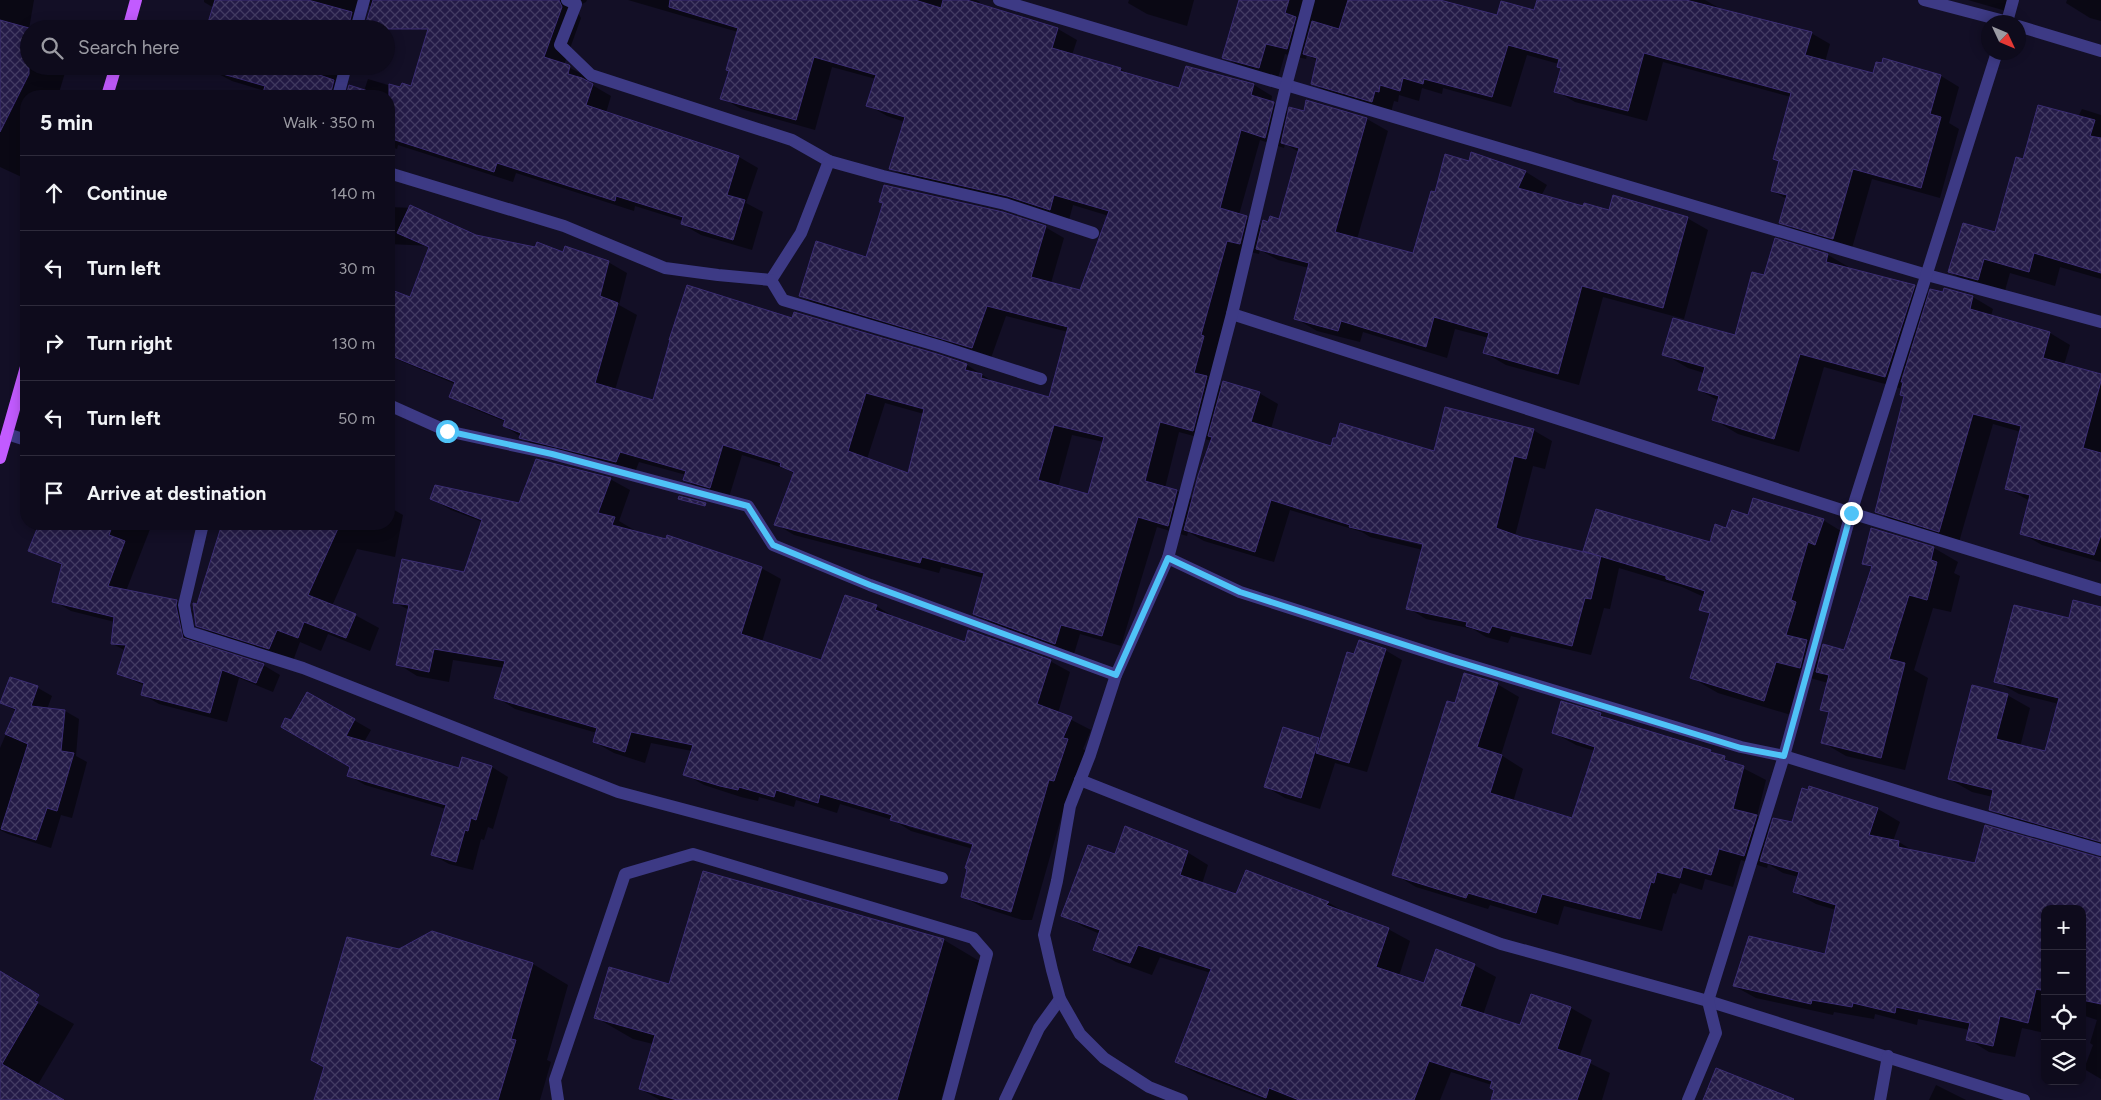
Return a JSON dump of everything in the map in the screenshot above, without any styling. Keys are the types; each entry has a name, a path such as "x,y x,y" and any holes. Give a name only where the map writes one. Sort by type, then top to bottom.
{"main road":[{"path":"130,20 136,0"},
{"path":"109,90 113,75"},
{"path":"0,458 20,388"}],"street":[{"path":"358,20 364,0"},
{"path":"566,0 576,4 560,45 591,75 792,140 829,161 883,176 1005,204 1094,234"},
{"path":"999,0 1927,275 2101,322"},
{"path":"1182,1100 1149,1087 1104,1058 1080,1034 1060,999 1044,935 1057,881 1070,806 1116,675 1168,558 1232,314 1286,86 1309,0"},
{"path":"1924,0 1981,15"},
{"path":"2009,15 2013,0"},
{"path":"2026,28 2101,51"},
{"path":"1688,1100 1716,1033 1708,1001 1784,756 1851,513 1994,60"},
{"path":"340,90 344,75"},
{"path":"771,280 801,233 829,161"},
{"path":"395,175 564,226 665,268 771,280"},
{"path":"771,280 783,300 939,346 1041,379"},
{"path":"1232,314 1851,513 2101,590"},
{"path":"395,408 447,431 552,454 748,506 773,545 870,585 1116,675"},
{"path":"7,434 20,438"},
{"path":"202,530 184,605 189,632 303,668 618,792 942,878"},
{"path":"1168,558 1240,592 1449,659 1741,748 1784,756 1936,804 2101,850"},
{"path":"1080,780 1502,944 1708,1001 2024,1100"},
{"path":"558,1100 555,1080 625,874 693,854 973,938 988,954 948,1100"},
{"path":"1005,1100 1039,1028 1060,999"},
{"path":"1880,1100 1888,1056"}],"building":[{"path":"215,0 308,0 352,12 350,20 209,20"},
{"path":"373,0 559,0 562,7 544,57 569,65 568,74 593,84 586,105 739,156 727,195 745,200 733,240 681,224 683,217 616,196 615,201 497,163 494,172 395,140 395,90 389,90 389,84 400,87 402,83 411,86 428,29 395,29 395,20 367,20"},
{"path":"670,0 915,0 941,8 943,0 967,0 1058,28 1052,48 1121,68 1120,71 1179,88 1186,66 1254,84 1251,95 1274,102 1265,138 1241,130 1220,208 1247,216 1240,244 1227,241 1201,335 1204,336 1194,373 1207,376 1193,431 1160,422 1145,481 1177,490 1168,526 1138,517 1102,636 1061,625 1055,644 973,614 984,573 922,557 920,563 774,525 794,472 780,466 781,463 723,445 710,488 683,480 686,471 620,452 616,462 519,438 521,433 503,426 505,420 449,397 455,382 395,357 395,291 410,297 429,247 397,233 410,205 476,235 535,247 537,242 563,252 565,246 609,261 600,296 618,303 595,383 653,400 669,340 687,285 792,318 794,312 937,354 967,364 965,370 982,374 981,378 1049,397 1068,327 987,306 972,348 799,296 816,241 866,257 883,203 879,202 884,185 1003,212 1046,226 1031,277 1080,290 1109,211 1054,195 1050,210 1007,196 889,169 905,117 866,106 876,75 814,57 796,120 720,99 729,71 726,70 738,28 669,7","holes":["866,393 924,409 908,473 848,451","1054,425 1104,437 1088,494 1038,480"]},
{"path":"1239,0 1289,0 1285,13 1296,17 1287,49 1266,44 1259,68 1222,58"},
{"path":"1348,0 1440,0 1497,15 1501,1 1534,10 1537,0 1686,0 1812,32 1805,55 1873,73 1876,62 1882,63 1883,58 1941,75 1930,114 1941,117 1921,188 1853,169 1833,239 1779,223 1787,195 1771,191 1779,161 1773,159 1791,93 1644,53 1628,111 1554,92 1561,68 1557,67 1559,59 1508,45 1492,97 1424,79 1423,84 1403,78 1400,91 1380,85 1379,92 1375,91 1372,102 1311,84 1317,58 1303,54 1312,21 1339,29"},
{"path":"0,20 20,26 20,75 28,75 0,132"},
{"path":"226,75 319,75 334,80 332,90 264,90 265,86"},
{"path":"349,85 365,90 348,90"},
{"path":"1306,100 1367,118 1335,232 1413,253 1431,191 1435,192 1445,154 1469,161 1471,152 1526,171 1518,188 1583,206 1584,203 1609,210 1613,195 1688,217 1663,308 1582,286 1558,374 1483,353 1489,333 1434,317 1426,347 1341,321 1338,331 1294,319 1309,263 1256,249 1263,220 1268,222 1270,216 1279,219 1299,148 1281,143 1289,107 1304,111"},
{"path":"2038,105 2095,120 2090,136 2101,138 2101,273 2034,253 2029,272 1984,259 1978,280 1948,272 1963,223 1995,232 2016,157 2023,159"},
{"path":"1775,238 1828,254 1826,262 1915,285 1885,377 1800,354 1774,439 1712,420 1719,396 1698,390 1705,367 1662,355 1673,318 1735,335 1752,272 1764,275"},
{"path":"1944,288 1973,296 1970,309 2050,332 2043,358 2101,374 2101,381 2083,448 2101,453 2101,535 2094,555 2020,534 2030,495 2005,489 2021,426 1973,414 1939,532 1875,512 1904,396 1900,395 1903,382 1901,382 1930,289 1943,292"},
{"path":"1223,381 1260,392 1251,422 1331,446 1333,438 1336,438 1340,423 1434,451 1445,407 1534,429 1526,459 1514,456 1496,528 1521,537 1601,556 1591,599 1585,598 1572,646 1492,626 1489,633 1466,626 1467,622 1406,609 1423,544 1349,527 1350,525 1271,500 1255,552 1184,530 1198,476 1212,437 1208,436"},
{"path":"536,459 611,478 598,513 615,517 612,525 666,539 667,535 762,567 741,634 821,660 845,595 877,605 875,610 965,642 968,630 1051,660 1037,704 1072,717 1063,738 1068,739 1054,781 1049,780 1011,912 961,897 967,869 965,868 973,844 890,820 892,815 820,794 818,803 776,790 774,797 739,787 738,790 720,786 683,775 693,745 631,732 625,752 593,742 597,728 494,698 505,661 434,649 429,672 396,665 409,605 393,603 402,559 464,572 482,520 430,499 435,485 519,503"},
{"path":"679,496 706,503 705,506 678,499"},
{"path":"1753,498 1824,519 1815,545 1808,542 1791,600 1796,602 1786,635 1807,640 1800,668 1776,662 1764,701 1690,678 1710,613 1699,610 1705,591 1666,579 1666,576 1583,551 1596,509 1710,542 1715,524 1726,528 1732,510 1748,515"},
{"path":"1871,528 1934,547 1931,560 1937,562 1927,600 1909,595 1889,659 1905,663 1881,758 1821,743 1829,712 1820,710 1829,675 1816,672 1823,644 1844,650 1872,566 1862,564"},
{"path":"37,530 111,530 109,535 125,541 108,586 177,600 176,606 183,638 264,664 256,683 222,670 210,713 141,695 144,683 117,674 126,645 111,644 114,617 52,602 62,564 28,551"},
{"path":"220,530 337,530 308,595 356,614 346,638 304,622 298,638 277,630 269,649 196,626 193,603 197,604"},
{"path":"2073,600 2101,607 2101,842 1989,810 1993,790 1948,779 1972,685 2008,694 1996,739 2045,751 2059,698 1994,682 2014,605 2069,618"},
{"path":"1359,640 1386,649 1349,763 1316,753 1347,652 1354,654"},
{"path":"1464,673 1498,683 1477,747 1502,755 1490,793 1572,818 1595,747 1552,733 1561,701 1601,713 1600,716 1711,750 1710,752 1725,756 1724,760 1744,766 1733,809 1757,815 1744,856 1719,849 1711,875 1683,867 1680,878 1657,872 1654,883 1651,882 1640,919 1542,894 1536,913 1468,893 1466,898 1392,875 1447,701 1455,703"},
{"path":"10,677 38,686 31,706 65,710 61,751 74,753 57,811 47,808 36,840 1,829 28,744 5,734 16,709 0,703"},
{"path":"307,692 355,719 346,736 459,768 462,757 492,766 476,820 471,818 468,831 465,830 456,862 431,855 446,805 347,776 350,767 281,727 285,718 291,720"},
{"path":"1283,727 1319,738 1301,798 1264,787"},
{"path":"1809,786 1878,808 1869,835 1899,841 1898,847 1975,863 1985,825 2101,858 2101,1004 2086,1001 2086,905 2041,905 2041,990 2036,989 2028,1023 2000,1016 1993,1046 1966,1040 1970,1023 1896,1007 1895,1013 1853,1003 1852,1007 1812,1000 1811,1004 1733,986 1749,936 1825,954 1836,905 1793,892 1799,872 1760,861 1773,818 1792,822 1802,788 1808,790"},
{"path":"1125,826 1188,851 1180,875 1236,894 1246,870 1329,902 1326,905 1389,928 1376,967 1424,983 1436,949 1475,964 1460,1006 1520,1025 1531,994 1571,1007 1557,1049 1591,1060 1577,1100 1491,1100 1494,1090 1490,1088 1492,1081 1429,1061 1414,1100 1299,1100 1269,1088 1266,1098 1175,1062 1211,969 1138,945 1130,963 1093,950 1100,930 1061,916 1088,845 1115,854"},
{"path":"703,871 944,939 897,1100 677,1100 639,1089 655,1035 594,1018 609,967 669,984"},
{"path":"432,931 533,963 511,1039 516,1040 498,1100 314,1100 324,1067 311,1060 347,937 399,949"},
{"path":"0,971 39,995 35,1001 38,1002 2,1064 64,1100 0,1100"},
{"path":"1716,1068 1794,1099 1703,1100"}],"route":[{"path":"447,431 552,454 748,506 773,545 870,585 1116,675 1168,558 1240,592 1449,659 1741,748 1784,756 1851,513"}]}
